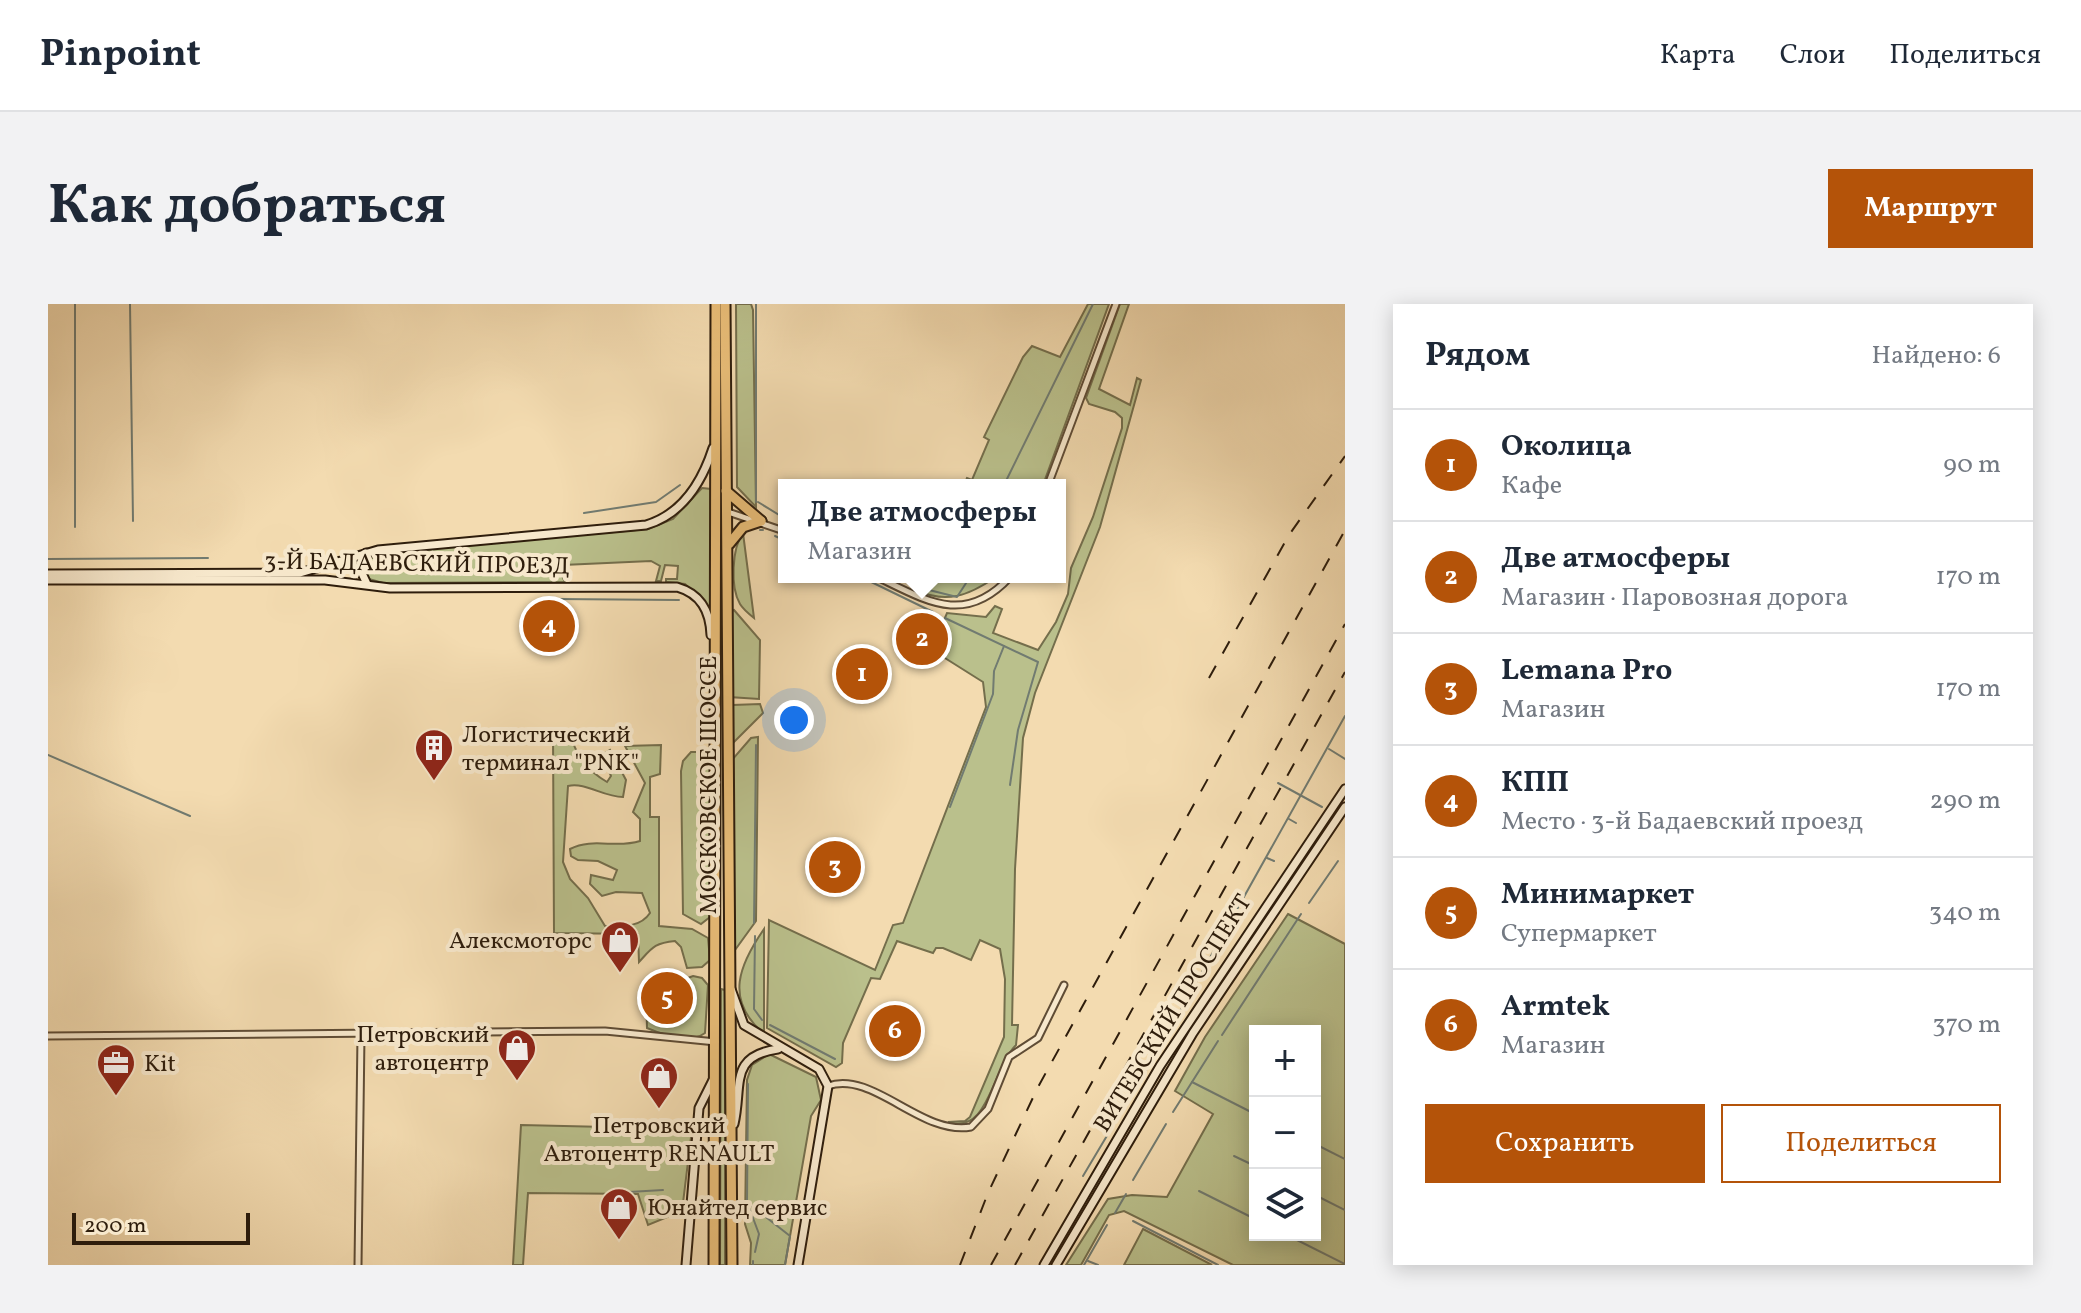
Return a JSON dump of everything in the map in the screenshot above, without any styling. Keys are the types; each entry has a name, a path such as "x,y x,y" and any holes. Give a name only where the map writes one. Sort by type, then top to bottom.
{"highway":[{"name":"МОСКОВСКОЕ ШОССЕ","path":"716,304 716,439 727,547 732,1265"},
{"name":"МОСКОВСКОЕ ШОССЕ","path":"714,1265 716,678 721,511 726,491 725,304"},
{"path":"726,491 761,521"},
{"path":"727,547 743,527 761,521"}],"street":[{"path":"1050,479 1116,304"},
{"name":"3-Й БАДАЕВСКИЙ ПРОЕЗД","path":"48,577 300,573 394,548 646,525 676,510 691,493 702,478 716,439"},
{"path":"721,511 778,528"},
{"path":"366,553 360,569 367,585"},
{"name":"3-Й БАДАЕВСКИЙ ПРОЕЗД","path":"48,577 325,580 390,588 677,587 699,599 709,614 716,678"},
{"path":"890,583 941,606 979,601 1002,583"},
{"name":"ВИТЕБСКИЙ ПРОСПЕКТ","path":"1044,1265 1160,1066 1230,956 1345,789"},
{"name":"ВИТЕБСКИЙ ПРОСПЕКТ","path":"1056,1265 1193,1033 1345,807"},
{"path":"828,1086 857,1085 934,1123 949,1128 971,1127 988,1109 1009,1057 1038,1038 1064,985"},
{"path":"730,987 744,1025 780,1049 819,1069 828,1086 798,1265"},
{"path":"48,1036 605,1031 717,1042"},
{"path":"358,1265 361,1035"},
{"path":"733,1130 738,1082 746,1061 754,1054 780,1049"},
{"path":"686,1265 699,1108 716,1074"}],"green space":[{"path":"736,304 751,304 753,310 756,507 737,487"},
{"path":"1088,304 1109,304 1045,479 972,479 989,440 984,437 1023,357 1032,346 1060,357"},
{"path":"1120,304 1129,304 1099,389 1130,405 1137,378 1141,380 1100,527 1035,693 1023,738 1015,869 1012,1025 1018,1025 1016,1045 981,1110 972,1119 962,1123 948,1122 965,1121 970,1117 1004,1037 1005,979 1000,949 980,940 971,960 943,948 936,948 933,953 897,941 880,979 871,978 843,1043 842,1063 836,1067 767,1028 769,920 875,970 893,925 903,923 986,707 983,682 937,653 937,636 947,613 986,617 995,606 1002,609 993,633 1038,650 1056,622 1068,594 1071,568 1093,517 1122,428 1122,418 1115,412 1089,404 1086,398"},
{"path":"702,488 711,489 711,609 685,584 666,582 666,579 677,579 678,566 665,565 661,581 656,581 660,566 651,561 563,565 560,572 565,582 383,583 369,579 365,572 370,559 384,552 648,529 673,519"},
{"path":"743,533 754,618 740,604 735,588 735,558"},
{"path":"917,583 986,583 967,593 947,597 915,590"},
{"path":"734,610 760,640 759,699 729,697 731,611"},
{"path":"760,704 763,713 732,744 733,705"},
{"path":"553,731 569,731 582,761 607,782 611,776 602,755 610,750 626,780 623,797 581,786 568,786 563,862 570,879 588,898 605,926 630,925 646,918 650,913 642,893 616,892 602,896 590,884 591,875 613,880 617,870 598,861 578,860 571,856 570,849 587,844 640,841 640,819 633,812 645,783 625,746 661,745 660,774 650,777 650,817 659,817 659,926 692,929 708,938 710,960 702,967 687,968 681,947 675,941 654,947 639,962 638,934 554,933"},
{"path":"758,737 756,921 735,950 731,761 751,738"},
{"path":"691,752 704,752 710,765 710,917 701,924 683,914 681,771 683,761"},
{"path":"1288,914 1345,944 1345,1265 1233,1265 1124,1211 1109,1215 1081,1265 1066,1265 1108,1199 1132,1195 1167,1197 1213,1114 1175,1091 1205,1037"},
{"path":"764,929 762,1032 743,1007 740,982 748,956"},
{"path":"693,976 702,978 708,985 705,1033 684,1038 647,1028 646,991 650,991 651,1013 676,1014 677,994 686,993 685,979"},
{"path":"721,989 725,990 725,1265 720,1265"},
{"path":"769,1054 816,1077 821,1100 811,1116 785,1265 750,1265 751,1243 745,1224 747,1080 752,1065"},
{"path":"521,1125 692,1129 682,1211 648,1225 638,1194 528,1193 523,1265 513,1265"},
{"path":"1143,1229 1212,1265 1124,1265"}],"waterway":[{"path":"75,304 75,527"},
{"path":"130,304 133,521"},
{"path":"756,304 756,502"},
{"path":"1007,479 1093,304"},
{"path":"584,513 656,502 680,485"},
{"path":"758,502 778,514"},
{"path":"48,559 208,558"},
{"path":"873,583 933,612"},
{"path":"917,587 957,597 966,583"},
{"path":"556,599 679,600"},
{"path":"945,618 1038,662 1018,730 1010,785"},
{"path":"950,807 993,694 994,671 1004,646"},
{"path":"1083,1176 1164,1040 1345,716"},
{"path":"754,923 756,745"},
{"path":"1329,749 1345,759"},
{"path":"48,755 190,816"},
{"path":"1278,783 1322,807"},
{"path":"1289,819 1296,823"},
{"path":"1267,858 1274,861"},
{"path":"1309,903 1338,861"},
{"path":"1222,1035 1301,914"},
{"path":"755,936 754,1009 762,1020"},
{"path":"770,1025 835,1059"},
{"path":"1173,1112 1218,1041"},
{"path":"1192,1082 1249,1111"},
{"path":"748,1084 747,1202 759,1234 755,1252"},
{"path":"1133,1180 1166,1124"},
{"path":"1321,1147 1345,1159"},
{"path":"1234,1156 1249,1163"},
{"path":"612,1193 663,1190"},
{"path":"1199,1191 1249,1216"},
{"path":"1115,1213 1126,1194"},
{"path":"1321,1198 1345,1210"},
{"path":"748,1203 790,1236 785,1265"},
{"path":"1133,1221 1218,1265"},
{"path":"1084,1265 1107,1225"},
{"path":"1299,1241 1345,1264"},
{"path":"1088,1261 1098,1265"}],"railway":[{"path":"1209,678 1289,535 1345,456"},
{"path":"960,1265 988,1193 1038,1087 1345,530"},
{"path":"991,1265 1345,624"},
{"path":"1015,1265 1345,672"}],"place":[{"name":"КПП","path":"549,626"},
{"name":"Две атмосферы","path":"922,639"},
{"name":"Околица","path":"862,674"},
{"name":"Логистический терминал \"PNK\"","path":"434,782"},
{"name":"Lemana Pro","path":"835,867"},
{"name":"Алексмоторс","path":"620,974"},
{"name":"Минимаркет","path":"667,998"},
{"name":"Armtek","path":"895,1031"},
{"name":"Петровский автоцентр","path":"517,1082"},
{"name":"Kit","path":"116,1097"},
{"name":"Петровский Автоцентр RENAULT","path":"659,1110"},
{"name":"Юнайтед сервис","path":"619,1241"}]}
